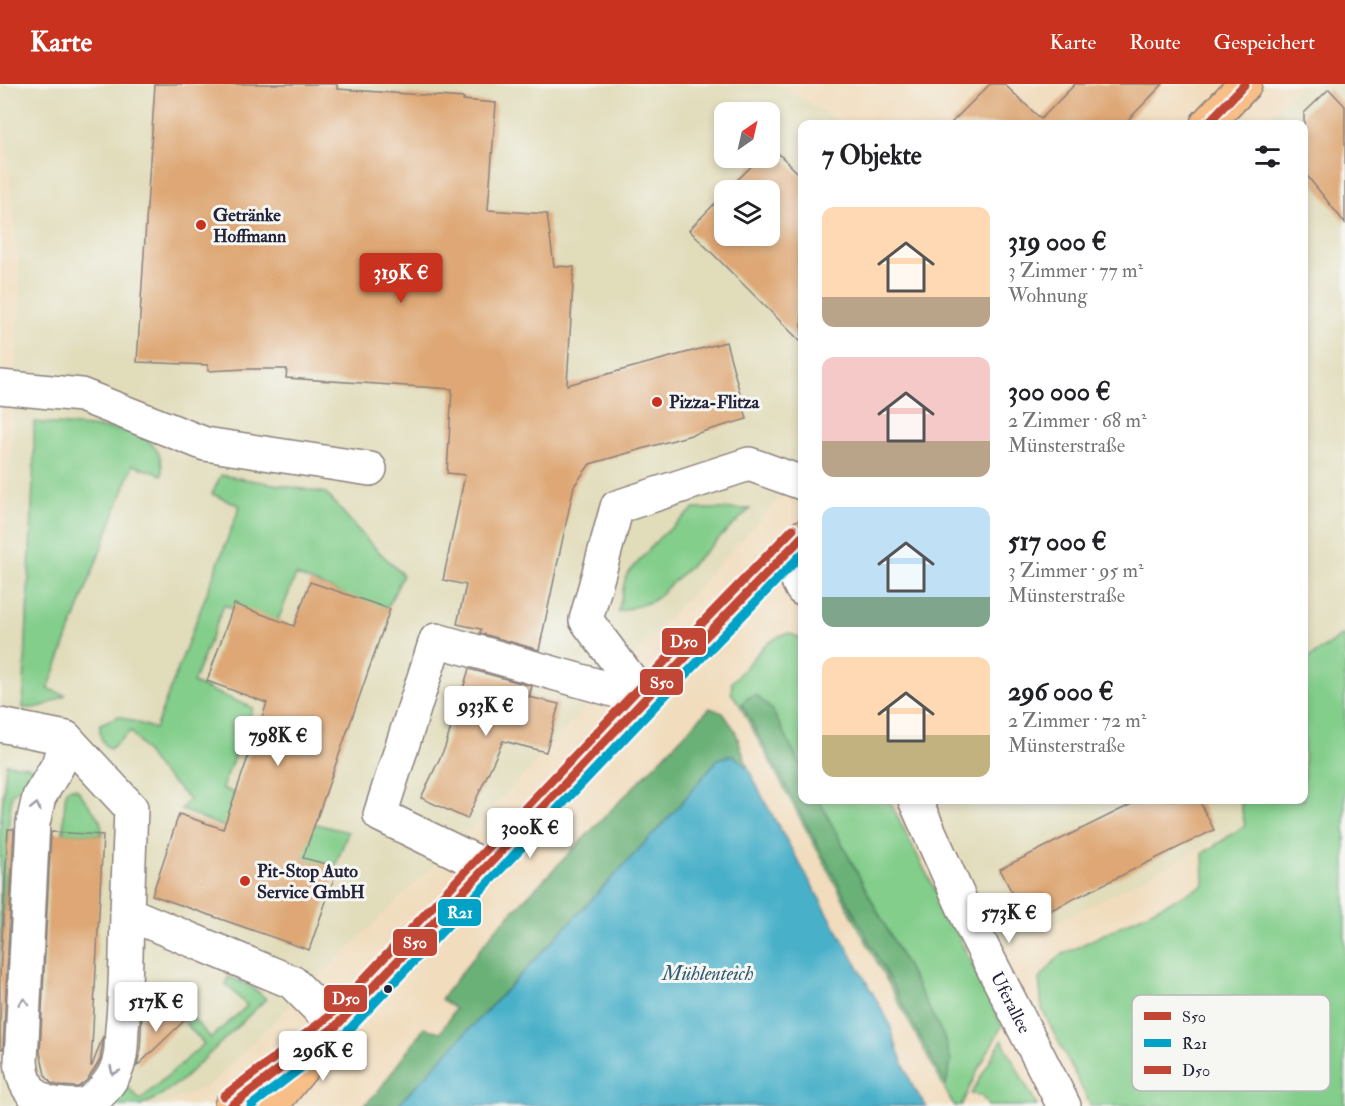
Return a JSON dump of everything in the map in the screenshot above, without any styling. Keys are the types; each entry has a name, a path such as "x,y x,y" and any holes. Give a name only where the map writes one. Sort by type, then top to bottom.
{"main road":[{"path":"1211,120 1245,84"},
{"path":"271,1106 336,1026 645,699 794,547"},
{"path":"231,1106 336,1026"}],"street":[{"path":"0,387 81,395 205,444 370,469"},
{"path":"645,699 586,620 617,507 749,464 798,482"},
{"path":"794,547 798,568"},
{"path":"487,867 380,815 436,640 645,699"},
{"path":"0,725 62,751 130,808 124,1014 119,1061 114,1075 104,1089 82,1105 62,1105 49,1102 36,1095 28,1088 23,1078 21,1061 33,822 39,797 62,751"},
{"name":"Uferallee","path":"917,804 974,931 1064,1106"},
{"path":"127,914 292,982 336,1026"}],"shaded area":[{"path":"0,84 779,84 837,120 798,120 798,478 500,800 208,1086 159,1106 4,1106 0,1101 0,614 21,283"},
{"path":"1302,84 1345,84 1345,634 1308,658 1308,120 1265,120"},
{"path":"933,804 1241,804 1245,826 1007,948"}],"green space":[{"path":"34,422 132,431 155,448 161,460 162,475 133,465 48,689 65,695 45,705 23,708 34,460"},
{"path":"221,475 326,493 367,540 403,575 386,611 296,575 276,625 224,605 193,683 253,708 222,788 304,821 348,832 334,870 181,810 189,799 158,769 131,731 110,749 101,738 100,724 119,716 155,729 240,506 212,494"},
{"path":"694,509 750,509 653,601 618,612 626,576 659,538"},
{"path":"789,633 798,637 798,804 891,804 1002,1026 961,1106 954,1106 738,702 731,693 732,682 765,645"},
{"path":"1345,634 1345,1106 1091,1106 1042,1009 1039,979 1059,956 1204,885 1203,853 1245,826 1241,804 1308,804 1308,658"},
{"path":"756,695 772,710 798,760 798,804 821,804 944,1037 951,1061 946,1085 742,704 747,698"},
{"path":"710,708 723,713 735,730 748,768 733,755 718,759 674,812 397,1106 364,1106 379,1090 424,1028 441,1032 455,1009 441,999 494,931"},
{"path":"6,764 28,766 35,774 12,794 0,975 0,830"},
{"path":"74,788 100,820 103,835 63,833 67,789"},
{"path":"228,977 249,985 266,999 181,1081 155,1099 141,1106 103,1106 122,1081 140,1100 204,1044 181,1018 187,1012 211,1038 247,1006 226,984"},
{"path":"1002,1040 1037,1106 988,1106 982,1096 971,1094"}],"water":[{"name":"Mühlenteich","path":"733,755 748,768 889,1022 913,1087 926,1106 397,1106 674,812 718,759"}],"building":[{"path":"155,84 337,84 337,89 464,98 463,100 496,103 488,210 547,214 554,266 574,267 567,385 726,342 747,419 590,464 574,486 539,650 480,633 481,629 457,624 466,585 443,580 465,475 447,473 452,389 286,378 287,369 208,371 208,365 137,362"},
{"path":"990,84 1004,84 1041,119 1075,84 1163,84 1128,120 954,120"},
{"path":"1329,89 1345,106 1345,223 1308,177 1308,120 1304,120 1304,113"},
{"path":"780,155 798,173 798,339 689,230 714,204 714,246 780,246 780,180 737,180 750,168 780,168"},
{"path":"310,582 390,609 303,858 338,867 309,950 152,895 179,814 223,829 267,703 207,681 234,604 294,626"},
{"path":"469,669 532,686 529,697 559,704 546,752 503,741 467,819 421,798 445,747"},
{"path":"1132,804 1201,804 1214,830 1027,922 1000,869"},
{"path":"8,829 14,829 3,1049 0,1049 0,975"},
{"path":"51,832 103,835 91,1066 103,1036 102,1047 100,1060 94,1070 78,1087 51,1083 45,1075 40,1052"},
{"path":"142,1015 187,1018 137,1066 140,1051"}],"transit line":[{"name":"S50","path":"1211,120 1245,84"},
{"name":"D50","path":"224,1096 328,1017 636,691 793,529"},
{"name":"S50","path":"231,1106 336,1026 645,699 798,541"},
{"name":"R21","path":"251,1106 345,1034 798,558"}],"place":[{"name":"Getränke Hoffmann","path":"201,225"},
{"name":"Pizza-Flitza","path":"657,402"},
{"name":"Pit-Stop Auto Service GmbH","path":"245,881"}]}
